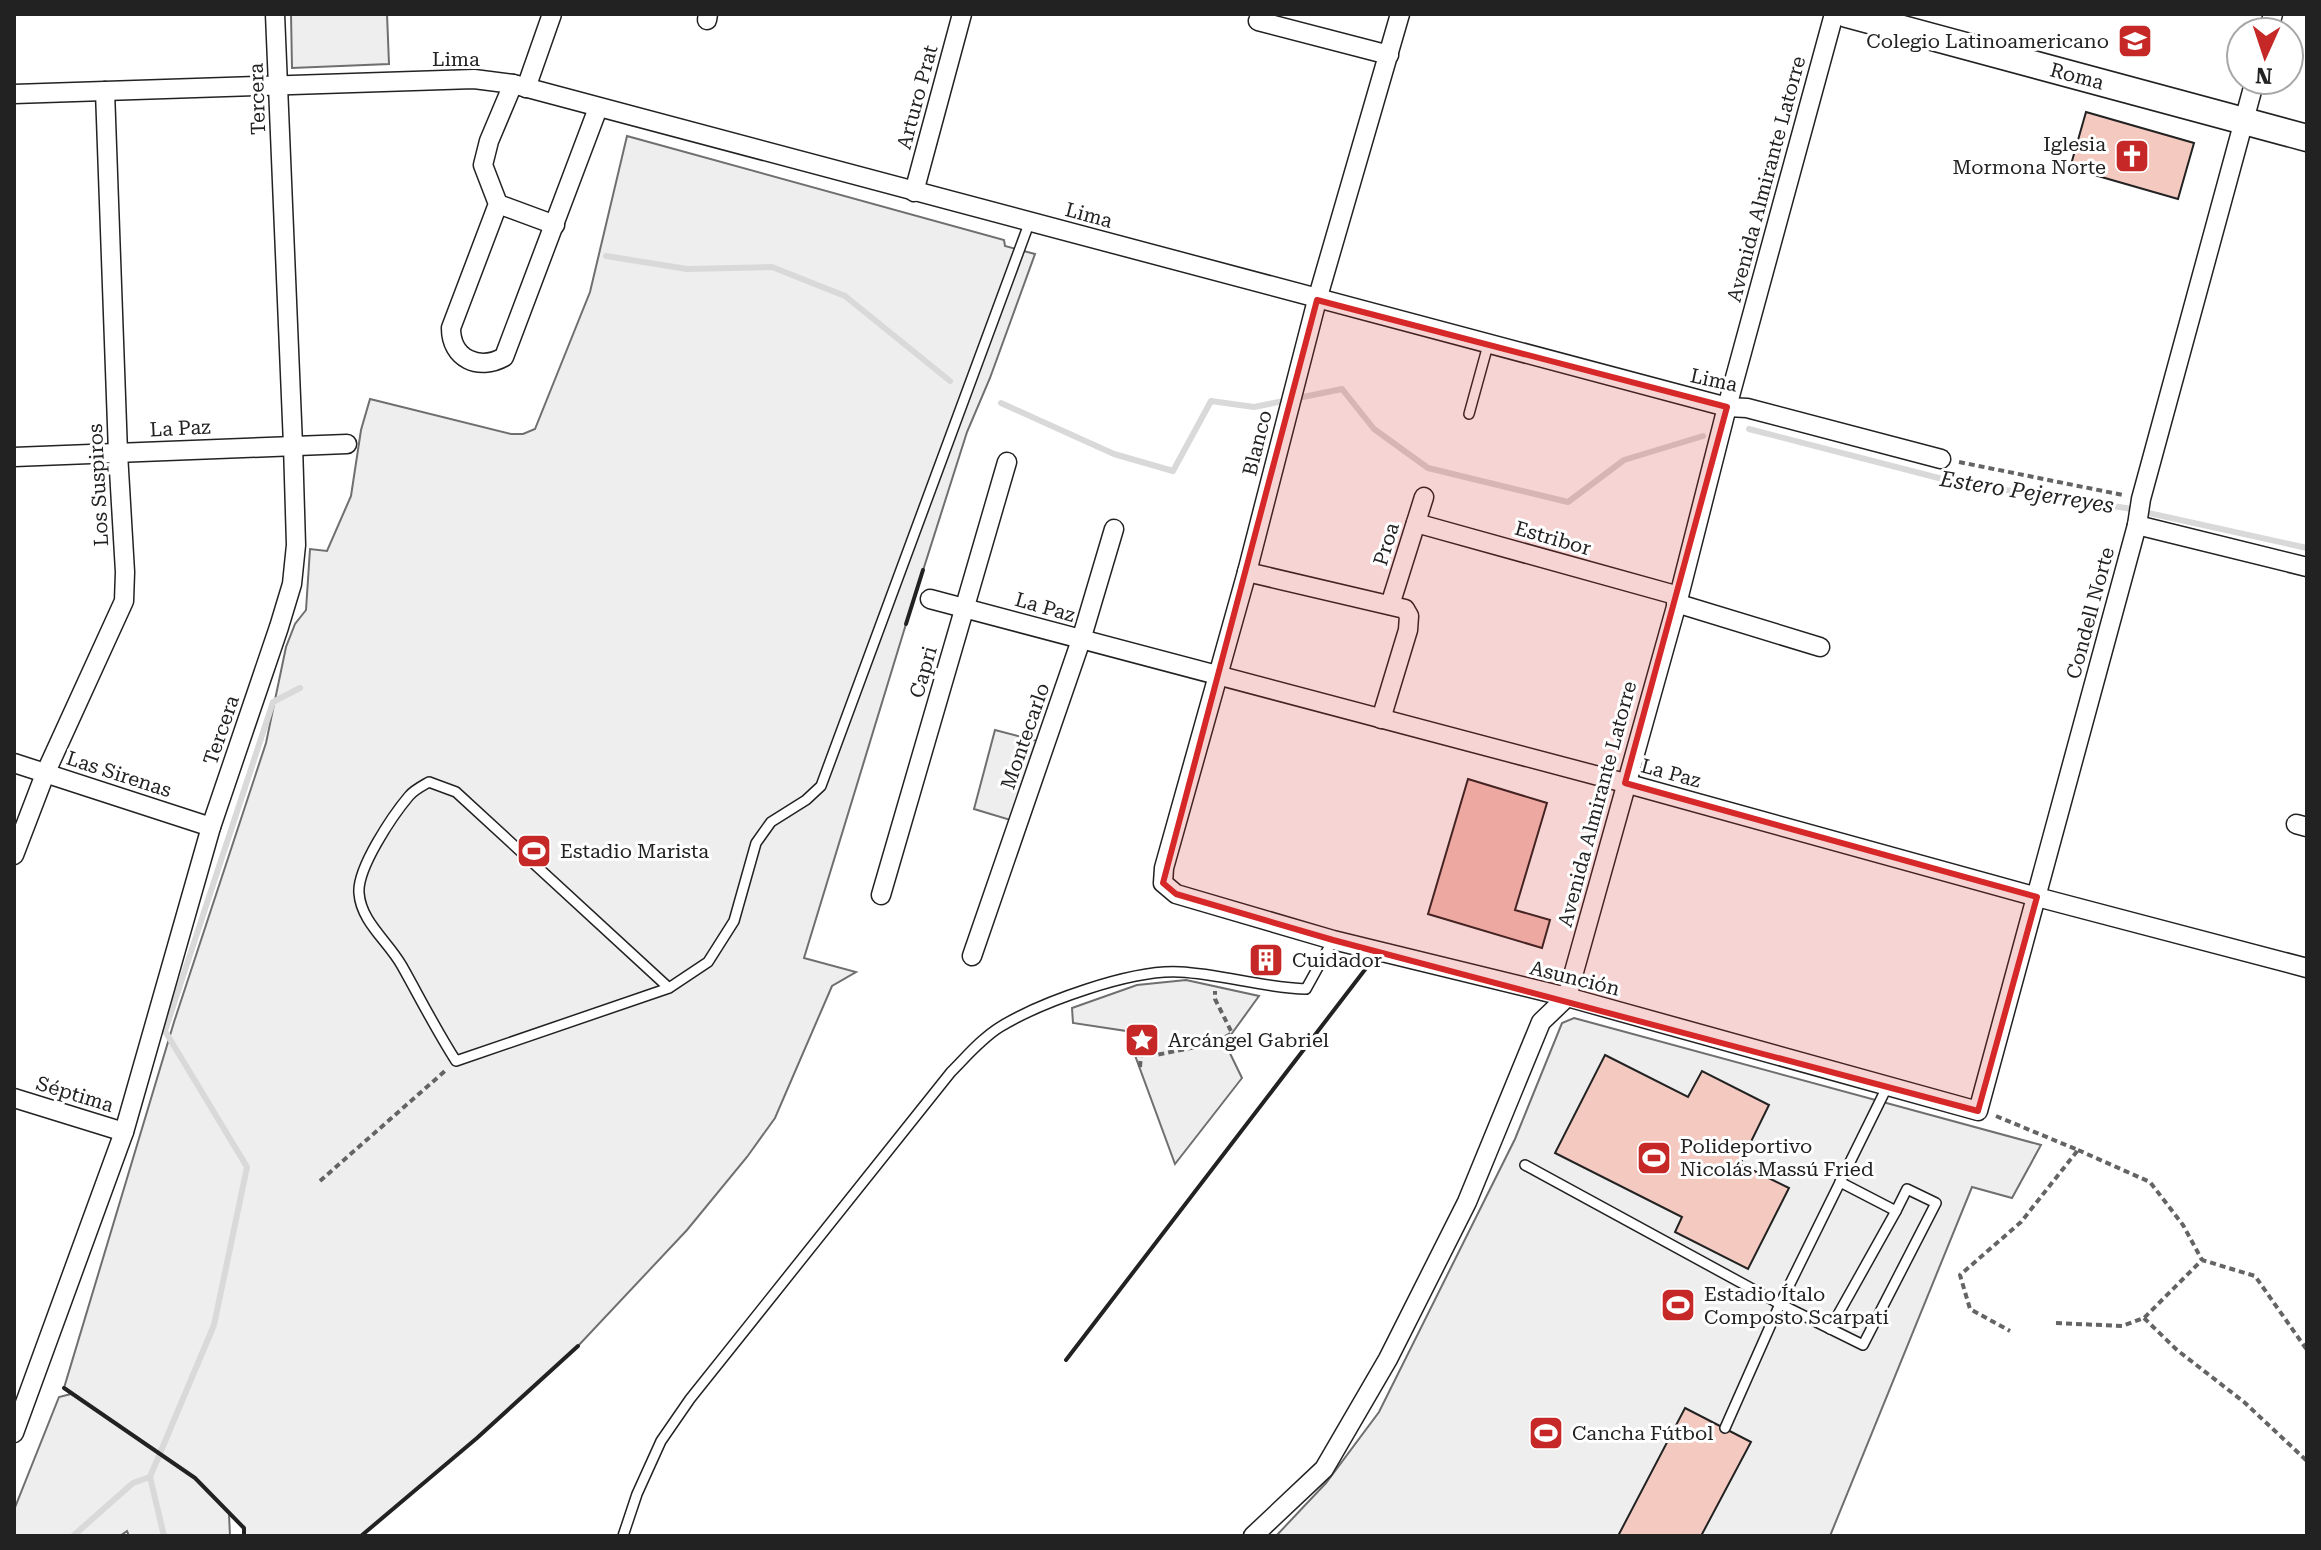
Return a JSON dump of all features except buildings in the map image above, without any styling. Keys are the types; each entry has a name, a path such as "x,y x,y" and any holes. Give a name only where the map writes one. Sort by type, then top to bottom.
{"street":[{"name":"Tercera","path":"14,1433 124,1132 211,827 292,584 296,545 275,14"},
{"path":"552,14 520,86 489,141 483,165 498,204 451,328 451,342 457,352 467,359 482,364 494,363 504,357 598,108"},
{"name":"Arturo Prat","path":"914,192 962,14"},
{"name":"Blanco","path":"1163,883 1164,868 1247,572 1317,300 1400,14"},
{"name":"Avenida Almirante Latorre","path":"1253,1536 1324,1469 1388,1359 1467,1202 1541,1022 1567,997 1834,14"},
{"name":"Roma","path":"1847,14 2307,138"},
{"path":"1258,21 1389,55"},
{"name":"Lima","path":"14,94 474,79 520,86 1488,345 1941,459"},
{"name":"Los Suspiros","path":"14,855 45,774 124,601 105,91"},
{"name":"Condell Norte","path":"1978,1111 2251,96"},
{"path":"498,204 555,225"},
{"name":"La Paz","path":"14,457 347,444"},
{"name":"Capri","path":"881,895 1007,462"},
{"name":"Proa","path":"1390,605 1424,497"},
{"path":"2139,514 2307,567"},
{"name":"Estribor","path":"1416,523 1677,600 1820,647"},
{"name":"Montecarlo","path":"972,956 1081,640 1114,529"},
{"path":"1247,572 1405,609 1409,616 1408,630 1381,719"},
{"name":"La Paz","path":"930,599 2307,968"},
{"name":"Las Sirenas","path":"14,763 211,827"},
{"name":"Asunción","path":"1163,883 1176,894 1333,940 1567,997 1978,1111"},
{"name":"Séptima","path":"14,1098 124,1132"}],"lane":[{"path":"669,988 456,792 429,782 410,794 382,834 358,890 363,912 400,962 431,1022 456,1061 669,988 708,962 734,921 756,843 771,822 806,800 821,786 1030,221"},
{"path":"1469,414 1488,345"},
{"path":"623,1536 637,1494 661,1441 690,1399 951,1072 999,1027 1080,992 1135,977 1176,971 1285,989 1306,989 1333,940"},
{"path":"1725,1428 1780,1304 1888,1085"},
{"path":"1525,1165 1780,1304 1830,1329 1863,1345 1936,1203 1907,1189 1830,1329"},
{"path":"1840,1182 1896,1211"}],"path":[{"path":"1941,459 2139,514"},
{"path":"1140,1067 1142,1040 1156,1055 1216,1043 1232,1033 1215,999 1217,976"},
{"path":"320,1181 456,1061"},
{"path":"1978,1111 2004,1118 2150,1182 2183,1225 2202,1260 2255,1276 2307,1350"},
{"path":"2010,1331 1970,1309 1960,1275 2021,1222 2078,1150"},
{"path":"2056,1323 2122,1326 2144,1318 2202,1260"},
{"path":"2144,1318 2177,1350 2244,1402 2307,1461"}],"highlighted area":[{"path":"1317,300 1727,407 1625,783 2037,897 1978,1111 1333,940 1176,894 1163,883"}],"shaded area":[{"path":"291,14 387,14 389,64 292,68"},
{"name":"Estadio Marista","path":"627,136 1004,240 1005,246 1035,254 967,432 804,958 856,972 832,986 775,1118 687,1230 578,1346 477,1438 361,1536 244,1536 243,1528 229,1514 230,1536 129,1536 127,1531 120,1536 14,1536 14,1510 59,1397 71,1394 64,1388 174,1022 266,743 286,647 295,624 306,610 310,549 327,551 351,496 361,430 370,399 511,434 523,434 535,429 590,292"},
{"path":"995,730 1045,743 1024,824 974,809"},
{"path":"1186,980 1259,996 1225,1043 1242,1078 1175,1164 1126,1031 1073,1023 1072,1008 1137,985"},
{"name":"Estadio Ítalo Composto Scarpati","path":"1574,1018 2041,1145 2012,1198 1972,1187 1830,1536 1276,1536 1326,1483 1379,1412 1515,1139 1562,1023"}],"waterway":[{"name":"Estero Pejerreyes","path":"606,256 687,269 772,267 845,296 950,381"},
{"name":"Estero Pejerreyes","path":"1001,403 1114,454 1173,471 1211,401 1254,407 1342,389 1374,429 1428,468 1568,502 1624,460 1703,436"},
{"name":"Estero Pejerreyes","path":"1749,429 1958,483 2126,508 2307,548"},
{"path":"164,1536 150,1477 214,1325 247,1167 165,1031 273,702 300,688"},
{"path":"73,1536 133,1483 150,1477"}],"wall":[{"path":"906,624 923,570"},
{"path":"1066,1360 1367,967"},
{"path":"361,1536 477,1438 578,1346"},
{"path":"64,1388 195,1478 244,1528 244,1536"}],"place":[{"name":"Colegio Latinoamericano","path":"2135,41"},
{"name":"Iglesia Mormona Norte","path":"2132,156"},
{"name":"Estadio Marista","path":"534,851"},
{"name":"Cuidador","path":"1266,960"},
{"name":"Arcángel Gabriel","path":"1142,1040"},
{"name":"Polideportivo Nicolás Massú Fried","path":"1654,1158"},
{"name":"Estadio Ítalo Composto Scarpati","path":"1678,1305"},
{"name":"Cancha Fútbol","path":"1546,1433"}]}
